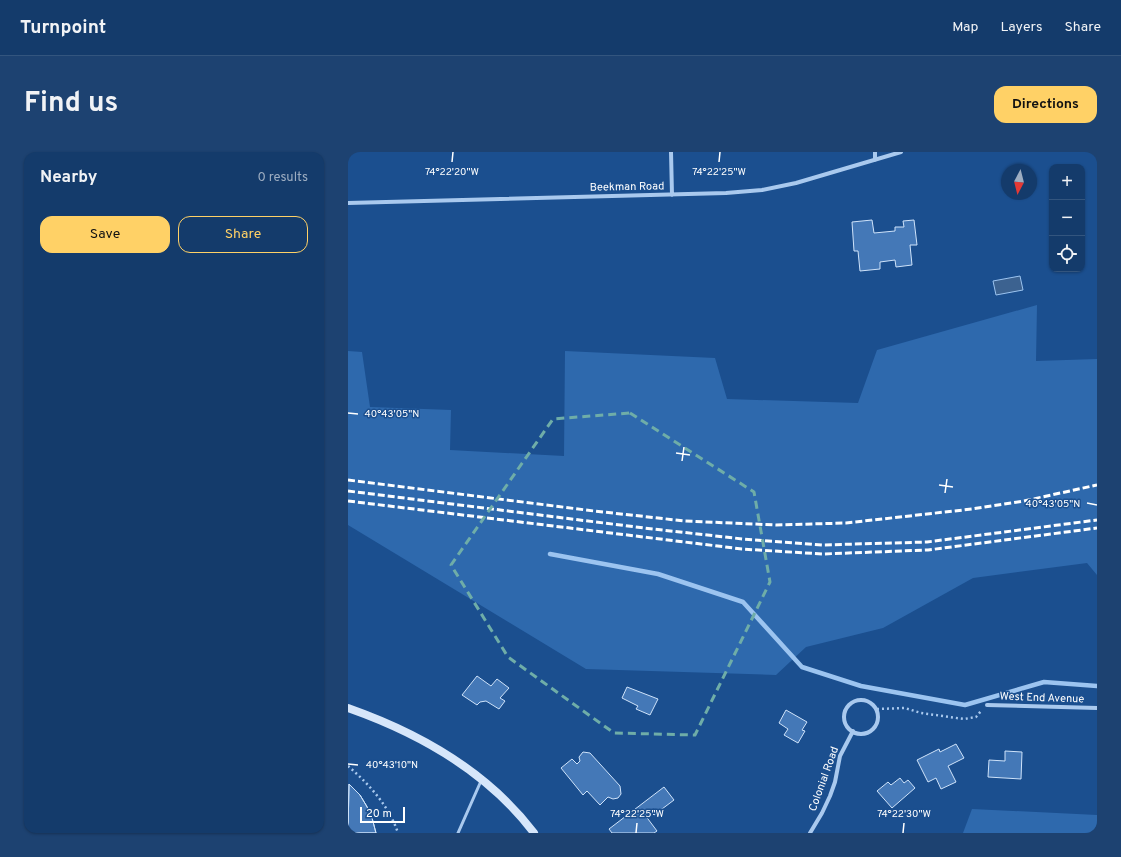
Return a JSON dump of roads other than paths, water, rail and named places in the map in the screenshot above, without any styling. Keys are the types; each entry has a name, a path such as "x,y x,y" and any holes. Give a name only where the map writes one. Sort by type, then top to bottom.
{"street":[{"path":"671,152 672,195"},
{"path":"875,152 875,160"},
{"name":"Beekman Road","path":"348,203 672,195 762,190 796,183 901,152"},
{"path":"863,699 869,701 877,709 879,715 878,721 871,730 861,734 853,731 847,726 844,716 845,711 852,702 863,699"},
{"name":"West End Avenue","path":"987,705 1097,708"},
{"path":"348,708 389,723 429,743 452,758 482,779 507,802 534,833"},
{"name":"Colonial Road","path":"810,833 825,808 835,782 840,756 853,731"}],"lane":[{"path":"458,833 482,779"}],"waterway":[{"path":"550,554 658,574 743,602 802,667 861,686 965,705 1044,682 1097,686"}],"railway":[{"path":"348,480 685,521 776,525 846,523 972,509 1024,501 1097,485"},
{"path":"348,491 644,528 743,539 822,545 927,542 1097,520"},
{"path":"348,501 742,549 822,554 928,550 1097,528"}]}
